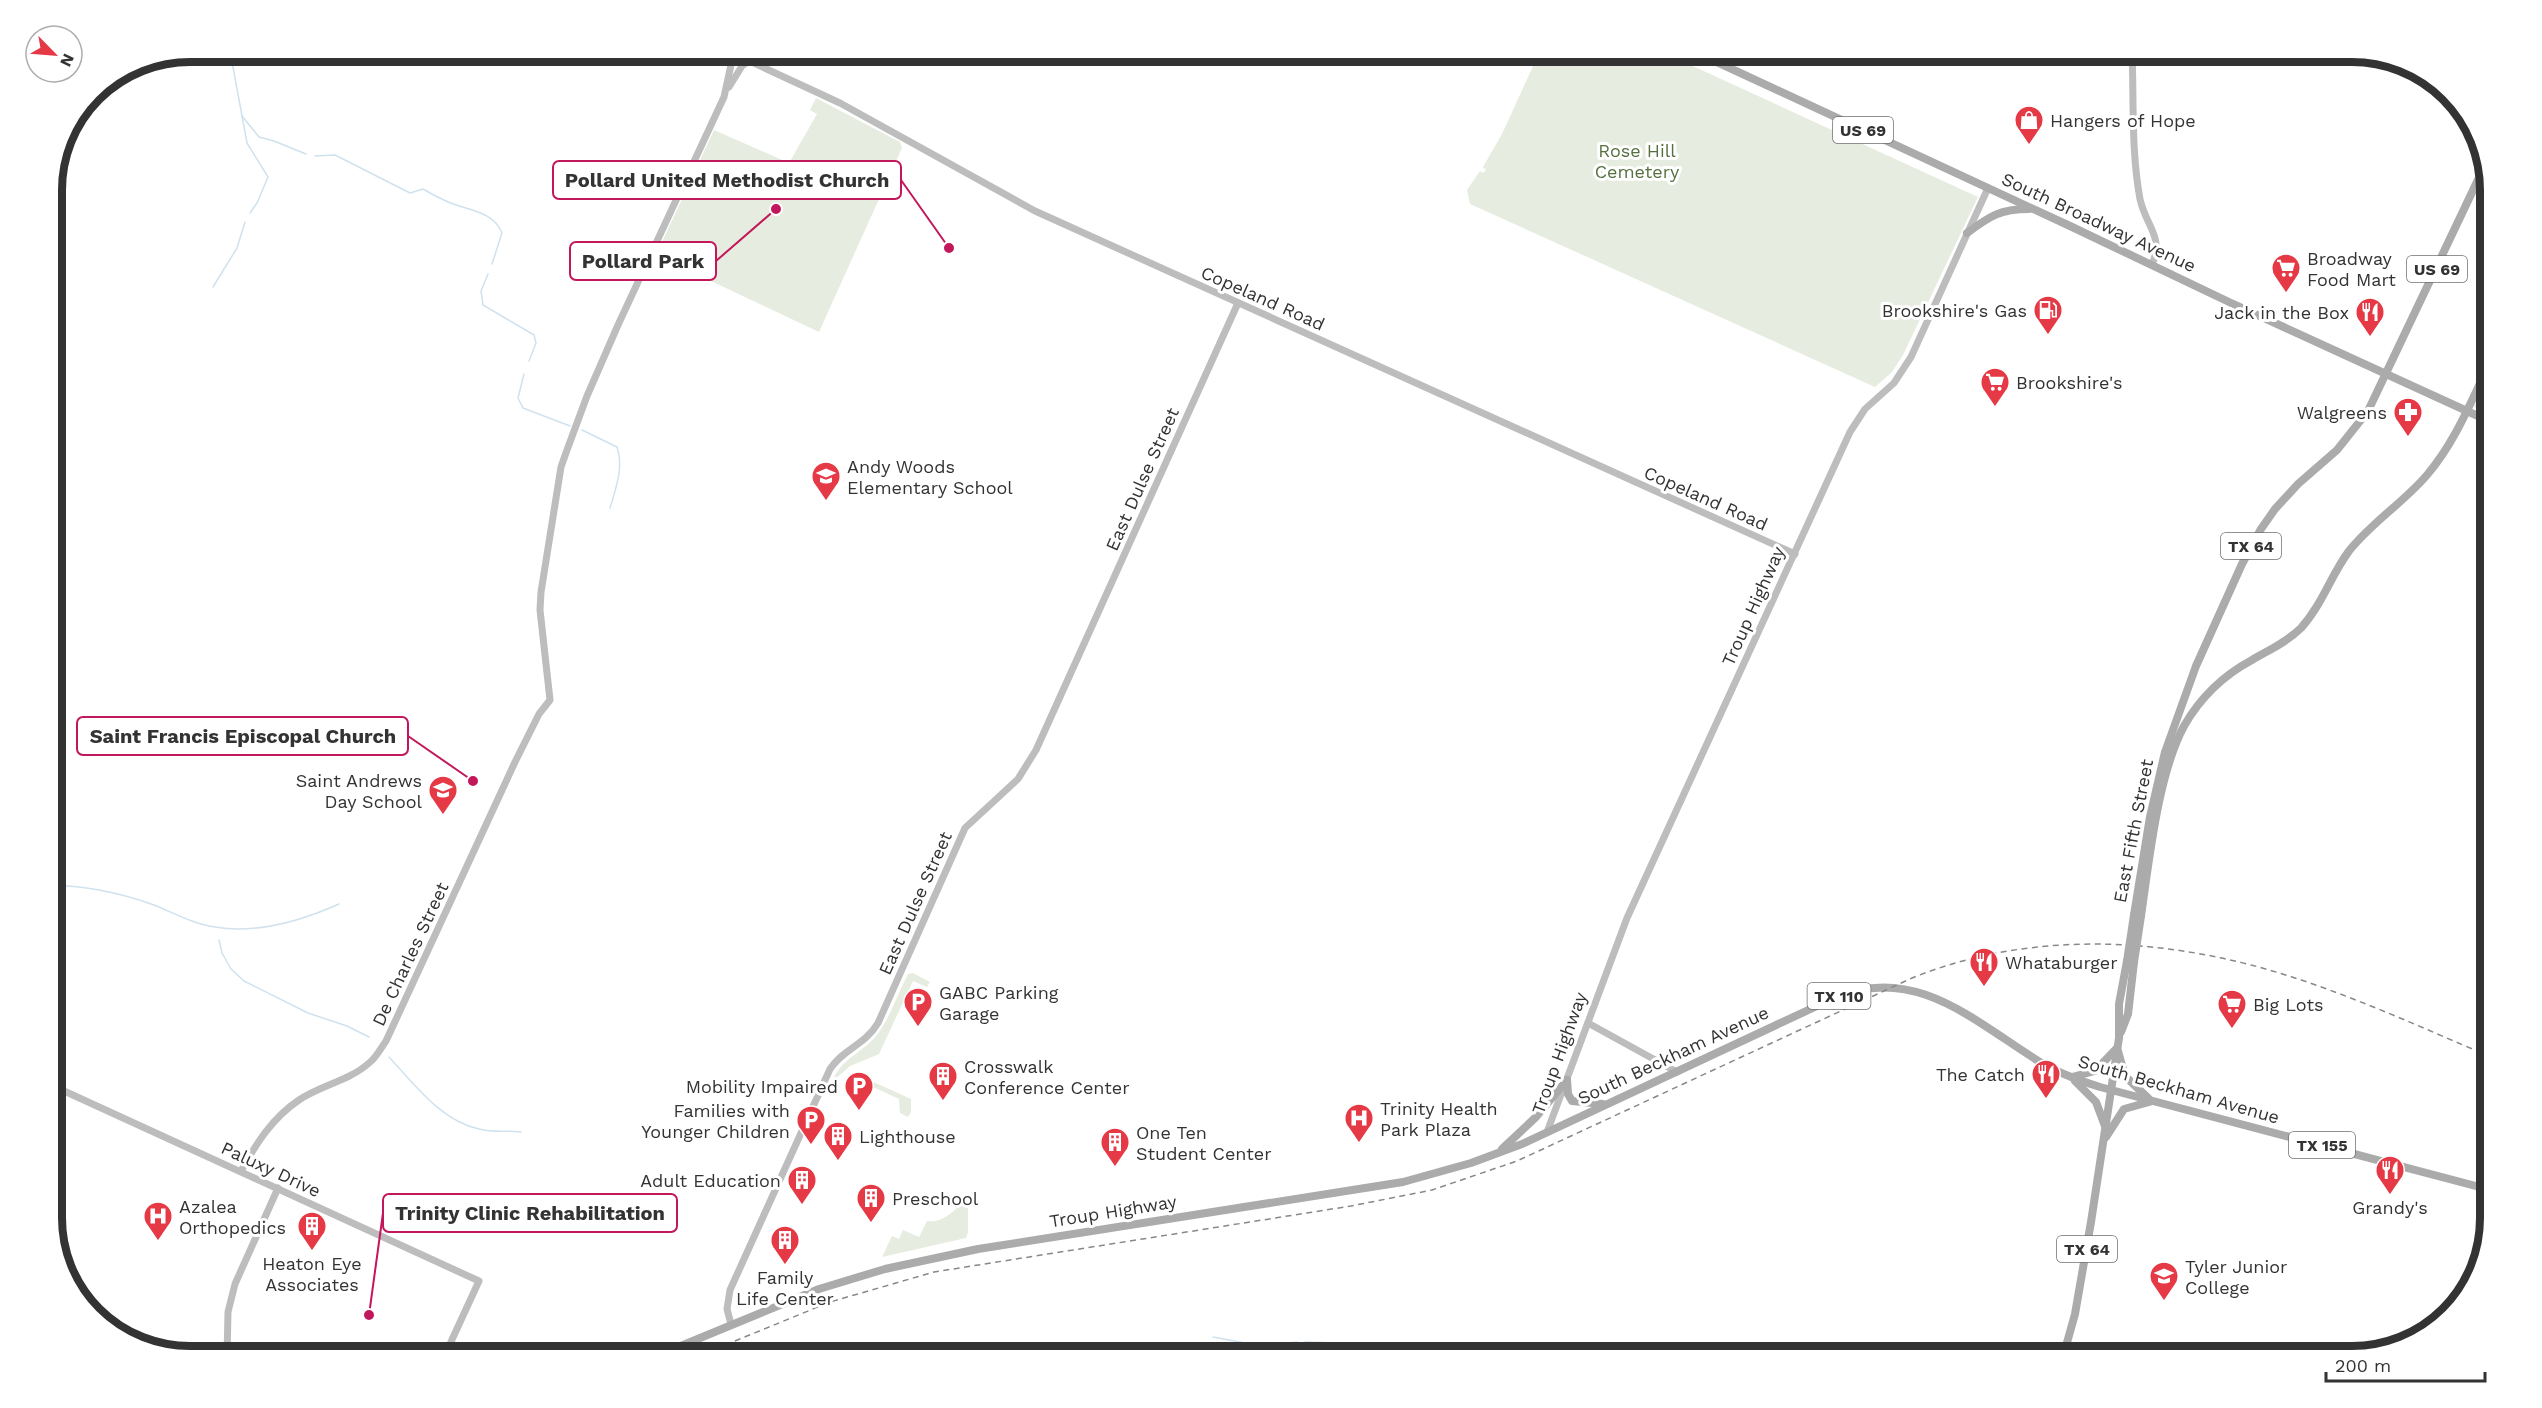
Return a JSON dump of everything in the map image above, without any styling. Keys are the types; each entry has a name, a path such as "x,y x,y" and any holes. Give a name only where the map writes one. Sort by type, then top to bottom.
{"main road":[{"name":"South Broadway Avenue","path":"1717,62 2229,302 2480,416"},
{"name":"US 69","path":"2388,373 2479,177"},
{"path":"1967,233 1990,216 2004,210 2034,209"},
{"name":"East Fifth Street","path":"2138,915 2150,817 2165,752 2196,666 2242,564 2275,509 2298,484 2337,450 2361,421 2388,373"},
{"path":"2467,410 2480,383"},
{"name":"East Fifth Street","path":"2138,915 2156,822 2175,746 2196,708 2228,674 2284,642 2302,627 2315,610 2348,552 2373,525 2427,475 2448,445 2467,410"},
{"name":"TX 64","path":"2066,1346 2084,1268 2118,1043 2128,1014 2131,962 2138,915"},
{"name":"South Beckham Avenue","path":"1547,1132 1840,995 1867,987 1885,986 1907,988 1934,996 2048,1066 2071,1077 2111,1090 2480,1187"},
{"path":"2071,1077 2095,1071 2118,1043"},
{"path":"2118,1043 2125,1076 2152,1101"},
{"path":"2071,1077 2093,1099 2106,1127"},
{"path":"1567,1080 1568,1094 1572,1101 1606,1105"},
{"path":"1497,1154 1530,1124 1567,1080"},
{"path":"2104,1140 2124,1109 2152,1101"},
{"name":"Troup Highway","path":"680,1346 819,1289 922,1260 978,1249 1403,1182 1497,1154 1547,1132"}],"street":[{"path":"726,91 730,62"},
{"path":"726,91 742,66 748,62"},
{"name":"Copeland Road","path":"751,62 840,103 1029,208 1795,554"},
{"path":"2132,62 2135,165 2142,207 2157,241 2158,249 2152,265"},
{"name":"De Charles Street","path":"241,1171 259,1140 286,1110 300,1099 356,1073 371,1063 386,1041 515,762 539,714 550,700 540,610 561,467 592,386 726,91"},
{"name":"Troup Highway","path":"1547,1132 1627,918 1858,419 1871,402 1894,383 1911,357 1988,188"},
{"name":"East Dulse Street","path":"731,1324 727,1309 730,1290 830,1069 839,1058 866,1039 878,1023 964,828 1018,779 1036,750 1238,303"},
{"path":"1588,1023 1677,1072"},
{"name":"Paluxy Drive","path":"62,1090 478,1281 449,1346"},
{"path":"227,1346 228,1312 234,1284 278,1188"}],"green space":[{"name":"Rose Hill Cemetery","path":"1535,62 1684,62 1978,197 1903,355 1892,372 1875,387 1470,204 1467,190 1480,171 1483,173 1486,170 1483,167 1502,134"},
{"path":"816,98 900,142 902,148 819,332 656,255 714,130 789,163 817,114 810,110"},
{"path":"2480,394 2480,410 2474,407"},
{"path":"913,973 930,982 927,987 913,981 879,1054 850,1066 832,1082 841,1067 879,1032 908,974"},
{"path":"856,1073 869,1074 867,1079 911,1099 911,1112 908,1117 900,1113 899,1099 852,1077"},
{"path":"963,1202 968,1206 966,1238 882,1257 892,1236 899,1239 903,1230 919,1237 927,1221 942,1219"}],"waterway":[{"path":"232,62 247,143 268,177 250,213"},
{"path":"242,116 259,137 306,154"},
{"path":"315,156 335,155 410,193 423,189 445,201 490,218 502,233 492,264"},
{"path":"213,287 237,248 245,222"},
{"path":"488,274 481,291 483,305 534,335 536,343 529,361"},
{"path":"524,374 518,398 523,408 570,426"},
{"path":"582,430 617,447 620,462 617,485 610,508"},
{"path":"62,886 129,897 199,923 231,929 263,927 294,921 339,904"},
{"path":"219,940 222,953 231,969 244,981 308,1013 347,1026 369,1037"},
{"path":"389,1057 418,1090 452,1118 465,1125 484,1130 521,1132"},
{"path":"1213,1337 1261,1346 1297,1342"},
{"path":"1305,1342 1337,1343 1339,1346"}],"railway":[{"path":"723,1346 830,1302 934,1272 1351,1206 1432,1190 1517,1161 1912,978 1958,962 2005,952 2053,946 2101,944 2198,953 2292,977 2392,1015 2480,1052"}],"place":[{"name":"Hangers of Hope","path":"2029,146"},
{"name":"Pollard Park","path":"776,209"},
{"name":"Pollard United Methodist Church","path":"949,248"},
{"name":"Broadway Food Mart","path":"2286,294"},
{"name":"Brookshire's Gas","path":"2048,336"},
{"name":"Jack in the Box","path":"2370,338"},
{"name":"Brookshire's","path":"1995,408"},
{"name":"Walgreens","path":"2408,438"},
{"name":"Andy Woods Elementary School","path":"826,502"},
{"name":"Saint Francis Episcopal Church","path":"473,781"},
{"name":"Saint Andrews Day School","path":"443,816"},
{"name":"Whataburger","path":"1984,988"},
{"name":"GABC Parking Garage","path":"918,1028"},
{"name":"Big Lots","path":"2232,1030"},
{"name":"The Catch","path":"2046,1100"},
{"name":"Crosswalk Conference Center","path":"943,1102"},
{"name":"Mobility Impaired","path":"859,1112"},
{"name":"Trinity Health Park Plaza","path":"1359,1144"},
{"name":"Families with Younger Children","path":"811,1146"},
{"name":"Lighthouse","path":"838,1162"},
{"name":"One Ten Student Center","path":"1115,1168"},
{"name":"Grandy's","path":"2390,1196"},
{"name":"Adult Education","path":"802,1206"},
{"name":"Preschool","path":"871,1224"},
{"name":"Azalea Orthopedics","path":"158,1242"},
{"name":"Heaton Eye Associates","path":"312,1252"},
{"name":"Family Life Center","path":"785,1266"},
{"name":"Tyler Junior College","path":"2164,1302"},
{"name":"Trinity Clinic Rehabilitation","path":"369,1315"}]}
